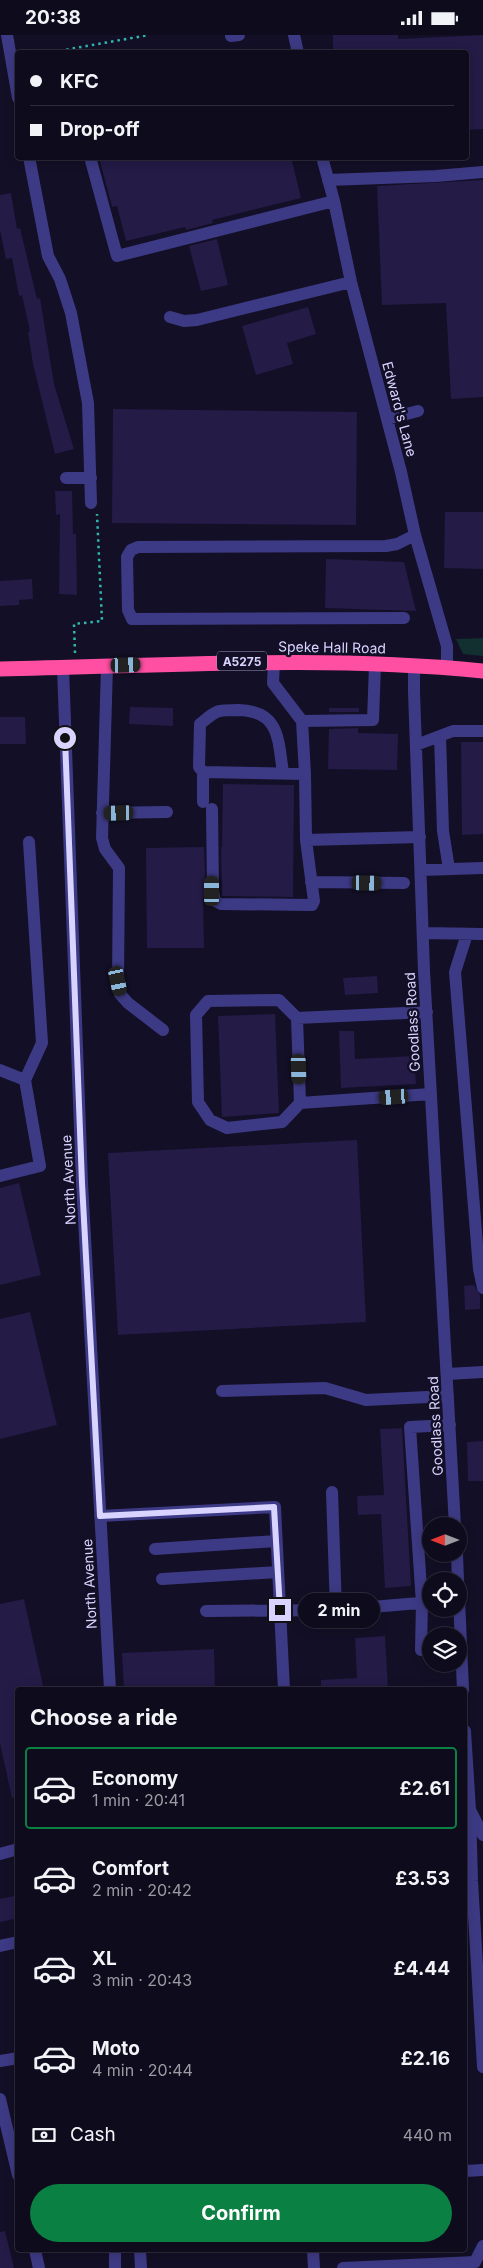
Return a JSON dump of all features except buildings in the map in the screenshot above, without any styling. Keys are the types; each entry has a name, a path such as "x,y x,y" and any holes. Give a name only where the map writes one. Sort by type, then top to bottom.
{"highway":[{"name":"Speke Hall Road","path":"0,669 274,662 414,665 483,671"}],"street":[{"path":"7,35 15,76"},
{"path":"294,35 297,50"},
{"path":"30,160 48,256 60,279 71,313 88,403 91,503"},
{"path":"91,160 117,256 334,201"},
{"name":"Edward's Lane","path":"323,160 334,201 351,282 415,535 446,646 447,667"},
{"path":"328,179 436,176 483,172"},
{"path":"170,317 184,321 197,320 351,282"},
{"path":"387,419 418,411"},
{"path":"66,479 90,478"},
{"path":"404,618 132,619 128,610 127,557 130,550 138,547 386,546 397,544 415,535"},
{"path":"274,662 274,683 302,721 306,840 314,901 312,905 221,904 215,901 212,891 208,806 203,772 199,767 200,724 217,710 253,711 268,718 278,736 283,773"},
{"path":"302,721 373,720 375,665"},
{"name":"Goodlass Road","path":"414,665 426,1012 455,1517"},
{"path":"107,666 102,838 105,849 119,868 118,981 120,993 128,1003 163,1030"},
{"name":"North Avenue","path":"70,667 82,1183 110,1687"},
{"path":"416,745 453,731 483,731"},
{"path":"440,736 443,831 449,869"},
{"path":"203,772 305,774"},
{"path":"102,813 167,812"},
{"path":"306,840 420,837"},
{"path":"0,1176 40,1166 25,1080 42,1043 29,842"},
{"path":"421,870 483,867"},
{"path":"311,882 404,883"},
{"path":"423,933 483,934"},
{"path":"467,934 455,972 478,1259 483,1288"},
{"path":"300,1103 297,1018 279,1000 208,1001 196,1015 198,1103 210,1120 227,1128 282,1122 300,1103 431,1094"},
{"path":"297,1018 426,1012"},
{"path":"0,1070 25,1080"},
{"path":"446,1374 483,1372"},
{"path":"222,1391 325,1388 366,1400 448,1396"},
{"path":"423,1572 410,1427 450,1425"},
{"path":"332,1492 336,1610"},
{"path":"100,1516 274,1507 284,1687"},
{"path":"155,1549 276,1541"},
{"path":"162,1579 278,1572"},
{"path":"206,1611 336,1610 422,1603"},
{"path":"421,1650 425,1617"},
{"path":"460,1617 463,1687"},
{"path":"467,1770 467,1810 483,2067"},
{"path":"467,1810 483,1835"},
{"path":"0,1854 15,1850"},
{"path":"0,1946 15,1943"},
{"path":"467,1995 478,1995"},
{"path":"0,2061 15,2058"},
{"path":"0,2099 15,2162"},
{"path":"467,2171 483,2170"},
{"path":"343,2268 447,2266 475,2263 483,2246"},
{"path":"35,2252 39,2268"},
{"path":"115,2252 116,2268"},
{"path":"140,2252 141,2268"},
{"path":"312,2252 314,2268"}],"path":[{"path":"64,50 149,35"},
{"path":"70,667 74,624 102,621 96,507 91,503"}],"green space":[{"path":"483,638 483,656 463,654 456,639"}],"route":[{"path":"65,738 82,1183 100,1516 274,1507 280,1610"}]}
